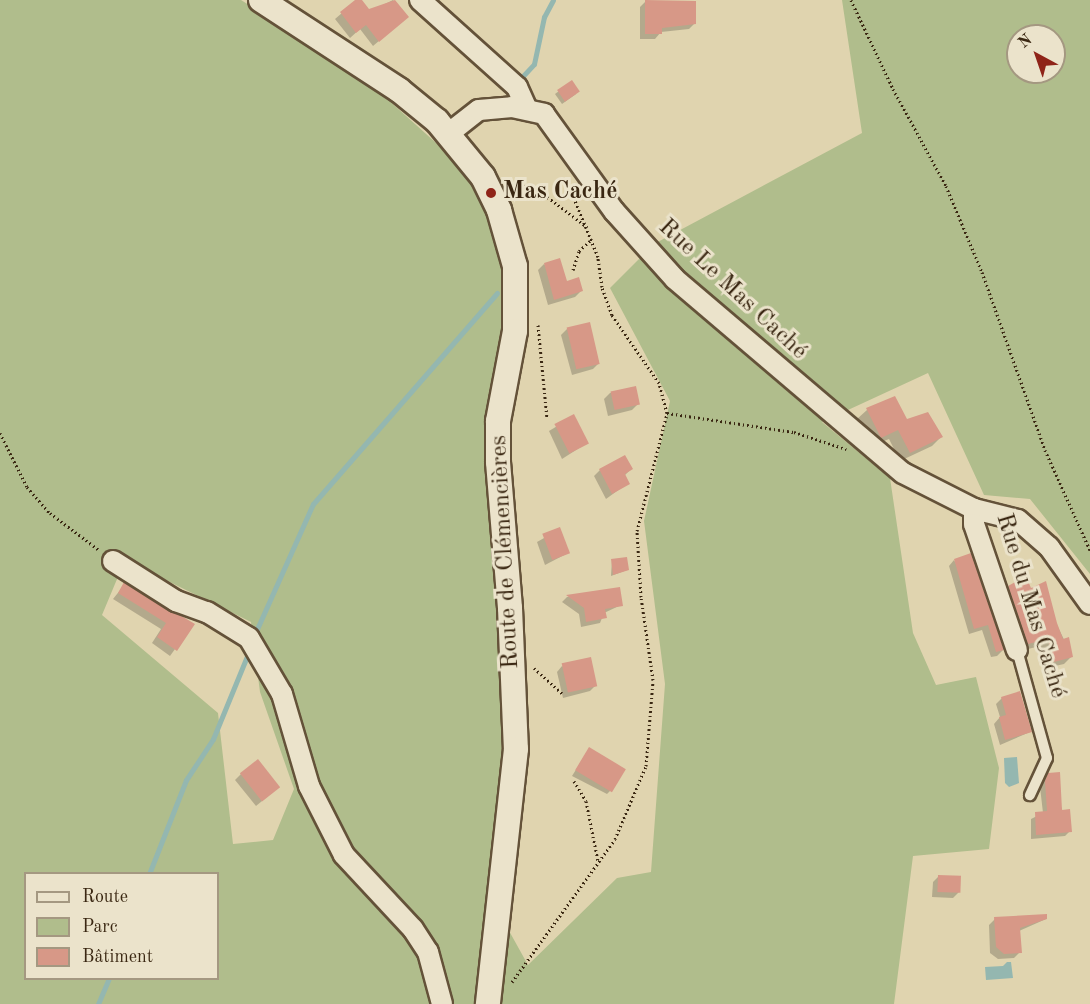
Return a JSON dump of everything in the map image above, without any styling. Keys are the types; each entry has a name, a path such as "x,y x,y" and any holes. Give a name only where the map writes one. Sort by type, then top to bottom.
{"street":[{"name":"Route de Clémencières","path":"261,0 399,90 448,134 489,188 499,210 515,266 517,306 498,421 513,660 516,749 488,1004"},
{"path":"420,0 517,87 527,109 480,110 448,134"},
{"name":"Rue Le Mas Caché","path":"527,109 544,114 614,211 675,279 880,456 936,493 974,509"},
{"name":"Rue du Mas Caché","path":"1017,650 974,524 974,509 1018,520 1049,547 1090,604"},
{"path":"113,561 176,601 207,612 249,638 282,694 309,786 344,855 413,929 428,952 442,1004"}],"lane":[{"name":"Rue du Mas Caché","path":"1017,650 1047,758 1030,795"}],"path":[{"path":"851,0 893,89 946,186 982,272 1045,450 1090,550"},
{"path":"509,985 615,839 646,766 653,680 641,597 637,531 667,413 659,383 612,315 589,229 565,175"},
{"path":"489,188 533,186 589,229"},
{"path":"573,270 579,251 592,239"},
{"path":"517,306 531,315 537,324 547,419"},
{"path":"667,413 794,432 868,455 880,456"},
{"path":"0,433 27,487 50,513 113,561"},
{"path":"513,660 534,668 564,694"},
{"path":"574,781 586,801 598,863"}],"green space":[{"path":"0,0 241,0 365,79 475,178 510,289 495,552 528,750 489,895 528,965 617,878 651,872 665,684 644,521 670,401 610,288 654,244 862,133 842,0 1090,0 1090,574 1030,499 984,495 928,373 822,422 890,478 913,633 936,685 976,677 999,768 989,849 913,856 894,1004 0,1004","holes":["125,560 251,622 260,692 294,789 273,840 233,844 218,713 102,615"]}],"water":[{"path":"1017,757 1019,783 1009,787 1005,783 1004,758"},
{"path":"1011,962 1013,978 986,980 985,967 1003,966"}],"building":[{"path":"355,0 362,0 369,9 395,0 409,17 379,42 366,25 356,33 340,12"},
{"path":"645,0 696,1 696,24 662,28 662,34 645,34"},
{"path":"572,80 580,92 565,102 557,90"},
{"path":"560,258 567,281 579,277 583,291 554,300 544,263"},
{"path":"590,322 600,364 576,369 567,327"},
{"path":"636,386 640,405 615,410 611,391"},
{"path":"895,396 907,419 928,412 943,437 910,453 898,430 881,438 866,408"},
{"path":"574,414 589,443 569,453 554,424"},
{"path":"625,455 633,469 625,474 630,484 612,494 599,469"},
{"path":"560,527 570,553 552,560 542,534"},
{"path":"971,553 1004,650 996,652 988,625 974,629 954,559"},
{"path":"627,557 629,570 613,575 611,559"},
{"path":"1026,576 1031,588 1046,581 1057,623 1063,639 1069,637 1073,657 1054,662 1048,639 1028,644 1008,586"},
{"path":"124,582 195,624 177,651 157,637 166,623 118,593"},
{"path":"620,587 623,606 605,609 607,618 586,622 584,608 566,595"},
{"path":"591,657 597,686 568,693 562,663"},
{"path":"1020,691 1032,732 1005,740 999,717 1006,715 1001,697"},
{"path":"589,747 626,769 612,792 575,770"},
{"path":"258,759 280,787 262,802 240,773"},
{"path":"1060,772 1062,810 1070,809 1072,832 1036,835 1035,812 1047,811 1045,781 1048,773"},
{"path":"938,875 961,876 960,893 937,892"},
{"path":"1047,914 1047,919 1020,928 1022,953 1004,954 996,947 994,917"}],"waterway":[{"path":"521,78 534,64 544,17 553,0"},
{"path":"257,629 313,504 497,293"},
{"path":"150,872 186,780 213,739 247,656"},
{"path":"98,1004 108,980"}],"place":[{"name":"Mas Caché","path":"491,193"}]}
